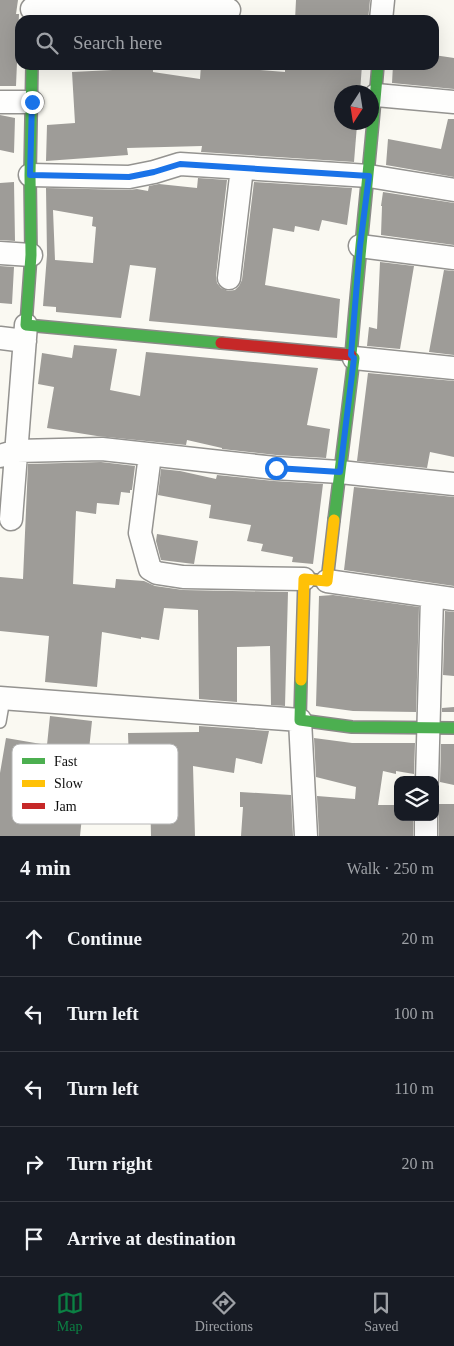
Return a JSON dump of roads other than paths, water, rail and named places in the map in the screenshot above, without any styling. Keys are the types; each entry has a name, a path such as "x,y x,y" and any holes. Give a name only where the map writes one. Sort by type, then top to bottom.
{"street":[{"path":"381,15 382,0"},
{"path":"32,10 229,10"},
{"path":"11,519 8,454 26,333 31,255 32,70"},
{"path":"377,85 378,70"},
{"path":"379,95 454,102"},
{"path":"0,102 32,102"},
{"path":"327,581 353,356 360,246 373,130"},
{"path":"30,175 129,177 180,164 369,176 454,190"},
{"path":"229,278 242,168"},
{"path":"360,246 454,258"},
{"path":"0,253 31,255"},
{"path":"0,338 26,333 353,356 454,368"},
{"path":"8,454 102,449 276,468 340,472 454,484"},
{"path":"150,455 140,533 150,569 157,573 183,577 327,581 443,598 429,727 427,776"},
{"path":"304,579 300,720 306,836"},
{"path":"2,698 300,720 352,727 454,728"},
{"path":"426,821 426,836"}],"lane":[{"path":"0,722 2,698"}]}
